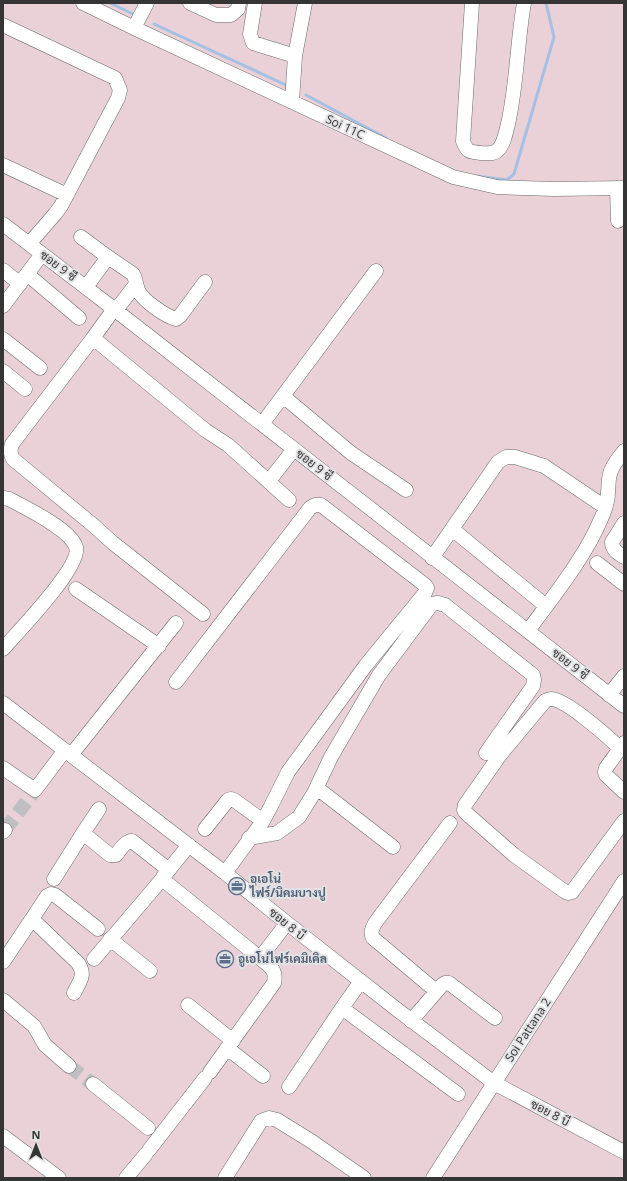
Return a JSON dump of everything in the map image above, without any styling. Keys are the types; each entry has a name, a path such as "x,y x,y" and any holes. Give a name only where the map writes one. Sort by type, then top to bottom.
{"street":[{"name":"Soi 11C","path":"83,3 454,177 497,187 554,189 620,188"},
{"path":"134,28 147,3"},
{"path":"190,3 216,15 230,15 238,9 239,3"},
{"path":"255,3 250,34 253,43 295,56"},
{"path":"292,102 295,56 305,3"},
{"path":"472,3 463,140 466,149 470,152 490,154 499,149 505,134 511,108 524,3"},
{"path":"3,25 116,78 120,90 118,98 67,195 55,214 29,244"},
{"path":"3,165 67,195"},
{"path":"618,221 620,188"},
{"name":"ซอย 9 ซี","path":"3,224 624,706"},
{"path":"81,237 134,274 137,289 142,297 170,317 176,319 180,316 205,282"},
{"path":"3,306 42,254"},
{"path":"86,288 108,257"},
{"path":"3,270 23,279 79,318"},
{"path":"262,424 376,271"},
{"path":"136,284 12,444 10,454 13,459 114,544 203,614"},
{"path":"93,338 205,430 228,445 290,500"},
{"path":"3,339 40,368"},
{"path":"3,371 25,388"},
{"path":"283,396 350,453 406,490"},
{"path":"269,481 294,449"},
{"path":"528,631 590,541 602,518 612,468 624,450"},
{"path":"432,558 498,462 506,457 515,457 544,466 605,507"},
{"path":"3,498 52,522 72,540 76,551 72,565 48,598 3,649"},
{"path":"176,682 310,508 315,505 321,505 427,588 425,593 366,665 288,772 263,821 249,838 225,873"},
{"path":"624,522 612,542 612,546 615,551 624,557"},
{"path":"452,529 546,606"},
{"path":"597,563 624,584"},
{"path":"76,590 158,646"},
{"path":"249,838 277,833 299,817 317,788 331,758 379,675 432,604 438,602 445,605 533,675 533,686 486,753"},
{"path":"3,768 34,792 176,623"},
{"path":"609,695 624,676"},
{"path":"624,792 606,775 605,772 606,768 622,745 576,711 559,701 551,699 545,701 500,756 465,805 464,810 514,855 564,892 572,892 624,821"},
{"name":"ซอย 8 บี","path":"3,702 225,873 287,924 494,1083 624,1152"},
{"path":"317,788 393,847"},
{"path":"205,829 230,799 234,800 263,821"},
{"path":"54,879 99,809"},
{"path":"436,991 373,938 371,934 372,929 383,912 450,823"},
{"path":"83,833 113,856 116,855 129,840 132,841 165,874 274,971 276,976 274,983 208,1075 153,1132 147,1152 126,1178"},
{"path":"94,959 189,845"},
{"name":"Soi Pattana 2","path":"433,1178 624,881"},
{"path":"3,962 47,896 51,894 55,895 98,929"},
{"path":"32,919 82,968 82,975 74,993"},
{"path":"260,958 287,924"},
{"path":"110,938 150,972"},
{"path":"289,1087 361,981"},
{"path":"411,1020 436,991 445,983 449,983 495,1018"},
{"path":"3,1000 34,1026 45,1045 69,1066"},
{"path":"188,1005 263,1076"},
{"path":"342,1008 458,1094"},
{"path":"93,1084 153,1132"},
{"path":"225,1178 262,1121 269,1118 276,1120 311,1141 364,1178"},
{"path":"3,1136 59,1178"}],"shaded area":[{"path":"3,3 624,3 624,1178 3,1178"}],"waterway":[{"path":"110,3 135,15"},
{"path":"477,176 507,180 514,174 554,37 546,3"},
{"path":"154,24 288,86"},
{"path":"306,95 386,138"}],"tunnel":[{"path":"5,830 33,793"},
{"path":"69,1066 93,1084"}],"place":[{"name":"อูเอโน่ ไฟร์/นิคมบางปู","path":"237,886"},
{"name":"อูเอโน่ไฟร์เคมิเคิล","path":"225,959"}]}
